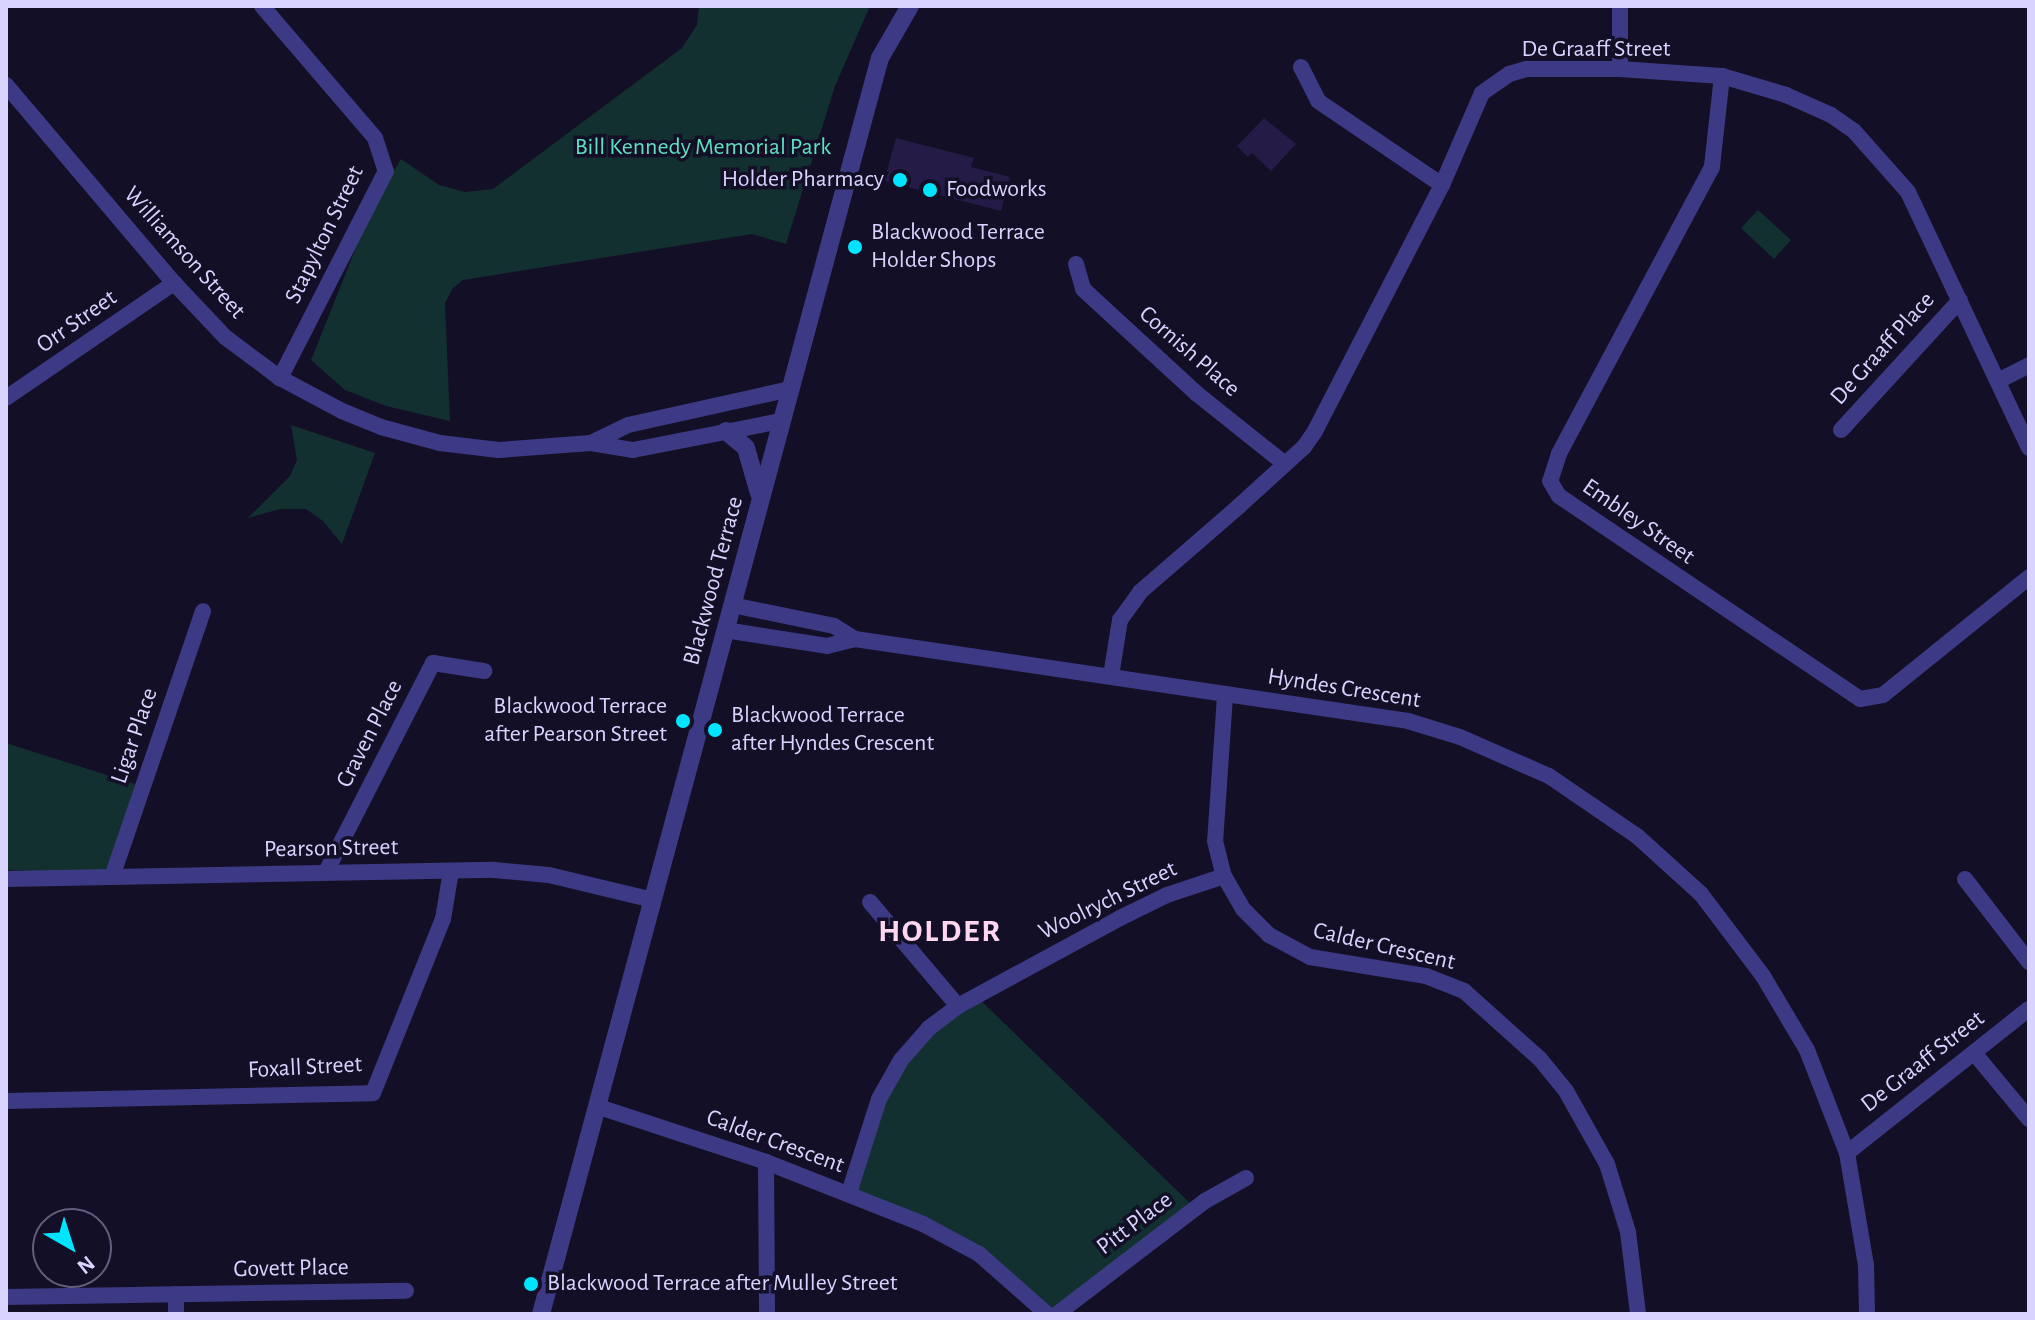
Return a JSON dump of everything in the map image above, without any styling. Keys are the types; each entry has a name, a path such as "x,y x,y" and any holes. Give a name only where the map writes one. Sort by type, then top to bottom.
{"street":[{"name":"Stapylton Street","path":"262,6 375,138 386,171 280,378"},
{"name":"Blackwood Terrace","path":"541,1314 880,58 910,6"},
{"path":"1620,6 1620,69"},
{"path":"1301,67 1318,101 1442,185"},
{"name":"De Graaff Street","path":"1111,676 1120,620 1140,592 1304,447 1334,401 1442,185 1482,93 1495,83 1527,69 1620,69 1722,76 1786,95 1831,115 1854,131 1908,192 2029,448"},
{"name":"Embley Street","path":"1722,76 1712,167 1559,454 1550,481 1559,496 1860,699 1883,695 2029,577"},
{"name":"Williamson Street","path":"6,85 174,283 225,337 280,378 355,417 440,443 499,450 591,443 633,450 781,421"},
{"name":"Cornish Place","path":"1076,264 1083,289 1196,393 1285,464"},
{"name":"Orr Street","path":"6,398 174,283"},
{"name":"De Graaff Place","path":"1841,430 1960,300"},
{"path":"1998,381 2029,365"},
{"name":"Williamson Street","path":"591,443 628,425 790,389"},
{"path":"726,431 746,448 754,466 760,500"},
{"name":"Hyndes Crescent","path":"732,605 834,626 855,639"},
{"name":"Ligar Place","path":"112,877 203,611"},
{"name":"Hyndes Crescent","path":"725,630 827,646 855,639 1408,721 1460,737 1549,776 1637,836 1701,894 1763,976 1807,1050 1847,1153 1866,1265 1867,1314"},
{"name":"Craven Place","path":"326,872 433,663 484,671"},
{"name":"Calder Crescent","path":"1225,696 1214,829 1224,876 1254,922 1288,948 1310,957 1426,976 1464,991 1492,1012 1540,1059 1566,1091 1607,1164 1628,1232 1638,1314"},
{"name":"Pearson Street","path":"6,879 451,871 549,875 653,900"},
{"name":"Foxall Street","path":"6,1101 373,1093 443,919 451,871"},
{"name":"Woolrych Street","path":"849,1193 879,1099 891,1075 913,1044 958,1006 1132,912 1167,895 1224,876"},
{"path":"1965,879 2029,962"},
{"path":"870,902 958,1006"},
{"name":"De Graaff Street","path":"1847,1153 2029,1009"},
{"path":"1975,1054 2029,1119"},
{"name":"Calder Crescent","path":"599,1107 766,1162 923,1224 979,1254 1047,1314"},
{"path":"766,1162 767,1314"},
{"name":"Pitt Place","path":"1057,1314 1205,1201 1246,1178"},
{"name":"Govett Place","path":"6,1297 406,1291"},
{"path":"176,1294 176,1314"}],"green space":[{"name":"Bill Kennedy Memorial Park","path":"699,6 870,6 835,86 786,244 752,234 463,280 453,288 445,303 450,421 386,406 345,390 311,360 371,210 401,159 439,185 465,192 493,189 682,48 697,25"},
{"path":"1758,210 1791,240 1774,259 1741,228"},
{"path":"291,425 375,453 342,544 323,521 306,509 280,509 248,518 290,476 297,460"},
{"path":"6,743 135,784 109,873 6,870"},
{"path":"975,995 1193,1206 1052,1313 966,1244 851,1191 895,1057"}],"building":[{"path":"1264,118 1296,144 1271,171 1252,153 1248,157 1237,146"},
{"path":"896,138 974,158 971,167 1010,177 1001,211 884,181"}],"place":[{"name":"Holder Pharmacy","path":"900,180"},
{"name":"Foodworks","path":"930,190"},
{"name":"Blackwood Terrace Holder Shops","path":"855,247"},
{"name":"Blackwood Terrace after Pearson Street","path":"683,721"},
{"name":"Blackwood Terrace after Hyndes Crescent","path":"715,730"},
{"name":"Blackwood Terrace after Mulley Street","path":"531,1284"}],"district":[{"name":"HOLDER","path":"940,931"}]}
